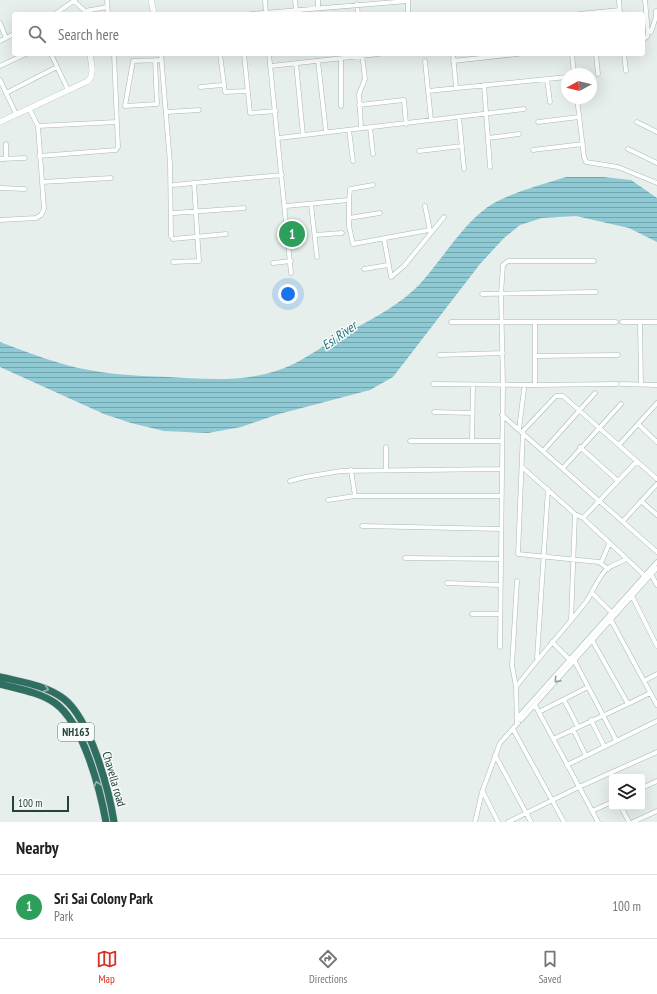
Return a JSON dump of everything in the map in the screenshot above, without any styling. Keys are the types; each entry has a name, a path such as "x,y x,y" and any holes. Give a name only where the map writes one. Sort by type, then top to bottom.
{"highway":[{"name":"Chavella road","path":"0,677 47,689 70,704 79,716 104,776 114,822"},
{"name":"Chavella road","path":"0,684 30,691 46,698 64,711 72,722 90,762 97,781 106,822"}],"street":[{"path":"64,12 75,0 86,10 107,7"},
{"path":"106,0 108,12"},
{"path":"151,0 154,12"},
{"path":"264,0 266,12"},
{"path":"295,0 296,10"},
{"path":"318,0 318,8"},
{"path":"345,0 346,5"},
{"path":"618,0 620,12"},
{"path":"645,0 650,32"},
{"path":"276,12 383,1 408,1 408,12"},
{"path":"357,4 358,12"},
{"path":"645,38 650,32 656,17 656,11"},
{"path":"0,23 6,38"},
{"path":"650,32 657,30"},
{"path":"0,41 12,35"},
{"path":"0,66 22,56"},
{"path":"52,56 68,90"},
{"path":"0,122 88,81 91,78 90,56"},
{"path":"39,156 116,150 119,144 116,122 114,56"},
{"path":"161,56 167,112 172,238 226,234"},
{"path":"220,56 225,92 247,91"},
{"path":"244,56 250,113 276,111"},
{"path":"269,56 286,206 291,273"},
{"path":"271,66 356,56"},
{"path":"361,128 359,94 365,79 362,56"},
{"path":"452,56 456,87"},
{"path":"453,61 499,56"},
{"path":"572,56 573,68"},
{"path":"596,56 598,74"},
{"path":"624,56 626,71"},
{"path":"340,59 341,106"},
{"path":"155,60 157,104 125,106 133,62 155,60 162,60"},
{"path":"425,60 431,120"},
{"path":"318,61 326,132"},
{"path":"296,63 303,135"},
{"path":"6,92 57,67"},
{"path":"428,91 561,78"},
{"path":"547,79 550,102"},
{"path":"0,80 16,114"},
{"path":"200,87 223,85"},
{"path":"484,85 490,167"},
{"path":"359,105 404,100 406,124"},
{"path":"578,104 586,162 618,167 657,183"},
{"path":"0,220 27,220 41,216 44,209 38,126 30,108"},
{"path":"278,138 486,115 524,109"},
{"path":"167,112 199,110"},
{"path":"459,117 464,169"},
{"path":"538,122 579,117"},
{"path":"38,126 116,122"},
{"path":"637,122 657,132"},
{"path":"370,128 373,154"},
{"path":"349,130 353,161"},
{"path":"488,138 519,134"},
{"path":"6,144 6,159"},
{"path":"533,150 583,144"},
{"path":"419,151 462,146"},
{"path":"628,149 657,163"},
{"path":"0,159 25,158"},
{"path":"174,185 282,175"},
{"path":"42,182 111,178"},
{"path":"173,262 199,261 194,183"},
{"path":"373,185 350,189 349,218 353,244 430,231"},
{"path":"0,188 25,189"},
{"path":"286,206 349,200"},
{"path":"311,204 317,257"},
{"path":"425,206 430,231"},
{"path":"174,213 244,208"},
{"path":"349,218 380,213"},
{"path":"384,239 390,277 404,266 430,231 444,217"},
{"path":"315,235 342,233"},
{"path":"274,263 291,261"},
{"path":"500,647 503,385 501,294 502,265 504,262 594,261"},
{"path":"364,269 388,265"},
{"path":"482,294 596,292"},
{"path":"451,322 616,322"},
{"path":"535,322 535,385"},
{"path":"622,322 657,322"},
{"path":"640,322 641,385"},
{"path":"439,355 502,353"},
{"path":"535,356 618,354"},
{"path":"433,384 657,385"},
{"path":"472,385 472,441"},
{"path":"524,389 521,430 522,467 518,554 600,563 608,569"},
{"path":"544,450 595,393"},
{"path":"521,430 560,395 657,479"},
{"path":"619,446 657,403"},
{"path":"562,468 621,404"},
{"path":"434,412 473,413"},
{"path":"502,415 601,500 657,552"},
{"path":"638,424 657,442"},
{"path":"410,440 502,441"},
{"path":"386,447 386,470"},
{"path":"580,447 618,481"},
{"path":"582,518 637,461"},
{"path":"522,467 582,518 645,576"},
{"path":"290,481 304,477 351,470 501,469"},
{"path":"351,470 355,496"},
{"path":"623,521 657,484"},
{"path":"537,659 545,557 548,489"},
{"path":"328,500 355,496 501,496"},
{"path":"641,501 657,515"},
{"path":"571,622 576,514"},
{"path":"362,526 501,529"},
{"path":"600,563 609,544"},
{"path":"405,558 500,559"},
{"path":"516,687 537,659 571,622 608,569 626,559"},
{"path":"475,822 482,792 500,744 657,562"},
{"path":"521,720 520,716 611,620 657,568"},
{"path":"651,574 657,585"},
{"path":"517,581 512,665 516,687 518,724"},
{"path":"447,583 500,585"},
{"path":"592,593 612,613"},
{"path":"632,596 657,646"},
{"path":"472,614 500,614"},
{"path":"611,620 657,705"},
{"path":"592,640 628,704"},
{"path":"552,642 572,660 616,740"},
{"path":"644,681 657,674"},
{"path":"539,712 588,687"},
{"path":"553,739 650,693"},
{"path":"564,700 578,727"},
{"path":"535,705 598,822"},
{"path":"591,720 604,746"},
{"path":"567,765 657,721"},
{"path":"513,729 564,822"},
{"path":"573,729 586,756"},
{"path":"508,822 527,814 579,787 657,752"},
{"path":"496,755 531,822"},
{"path":"645,787 657,781"},
{"path":"482,792 498,822"},
{"path":"592,812 609,804"},
{"path":"622,810 628,822"},
{"path":"633,822 656,813"}],"water":[{"path":"566,177 603,177 631,180 657,198 657,242 629,228 576,216 542,218 520,225 504,238 480,264 393,377 370,390 279,414 241,427 208,433 164,431 131,423 104,414 0,367 0,342 39,357 63,364 116,374 222,379 250,377 276,371 300,360 398,303 416,288 425,278 462,231 483,211 494,203 520,192"}],"place":[{"name":"Sri Sai Colony Park","path":"292,234"}],"water label":[{"name":"Esi River","path":"339,335"}]}
